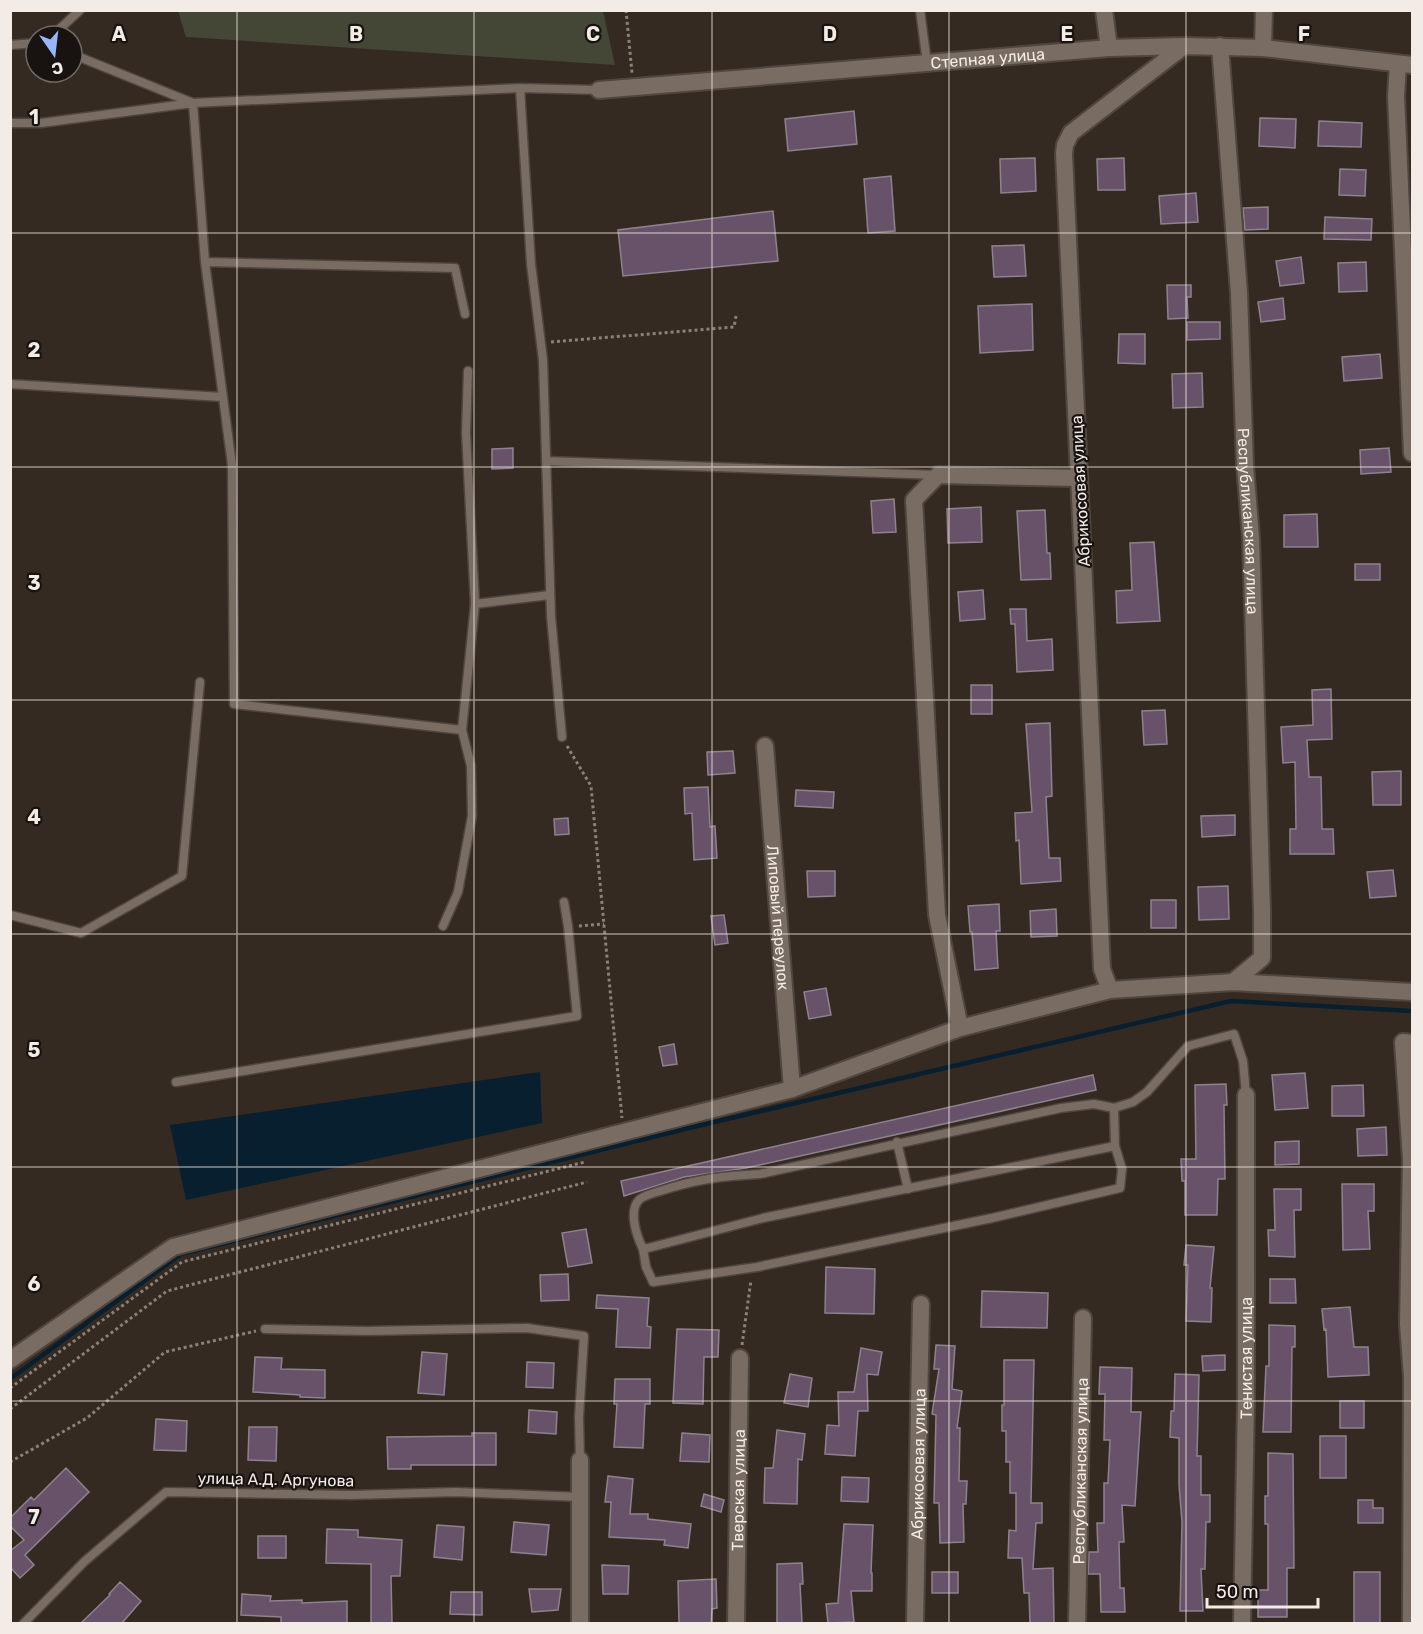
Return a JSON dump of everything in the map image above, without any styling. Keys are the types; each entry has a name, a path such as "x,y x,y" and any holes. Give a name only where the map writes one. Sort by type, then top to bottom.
{"street":[{"path":"1104,10 1109,48"},
{"path":"1263,48 1264,10"},
{"name":"Степная улица","path":"599,90 1109,48 1184,46 1263,48 1405,64"},
{"name":"Абрикосовая улица","path":"1110,990 1102,969 1065,145 1071,133 1184,46"},
{"name":"Республиканская улица","path":"1220,46 1239,293 1245,465 1251,538 1262,912 1262,958 1233,982"},
{"path":"1405,64 1396,106 1413,453"},
{"path":"960,1028 937,915 914,500 938,474 1079,478"},
{"name":"Липовый переулок","path":"765,746 792,1089"},
{"path":"10,1360 173,1247 792,1089 960,1028 1110,990 1233,982 1413,992"},
{"path":"1411,1623 1412,1377 1408,1324 1411,1159 1403,1042 1413,1043"},
{"name":"Тенистая улица","path":"1242,1623 1246,1401 1246,1095"},
{"name":"Абрикосовая улица","path":"915,1623 921,1304"},
{"name":"Республиканская улица","path":"1077,1623 1083,1318"},
{"name":"Тверская улица","path":"736,1623 740,1358"},
{"path":"580,1460 580,1623"}],"lane":[{"path":"65,24 80,10"},
{"path":"920,10 927,63"},
{"path":"84,59 193,103"},
{"path":"520,88 531,264 540,343 550,595 562,737"},
{"path":"10,123 41,123 193,103 520,88 599,90"},
{"path":"193,103 205,262 232,465 234,704 462,730"},
{"path":"205,262 455,267 465,314"},
{"path":"443,926 458,892 472,816 471,766 462,730 475,604 466,433 468,371"},
{"path":"10,384 222,397"},
{"path":"546,461 938,474"},
{"path":"475,604 550,595"},
{"path":"10,915 81,933 182,876 200,682"},
{"path":"176,1082 577,1016 564,902"},
{"path":"1114,1108 1115,1146 1122,1169 1120,1188 1107,1193 757,1267 652,1282 646,1267 633,1211 638,1201 680,1185 716,1176 760,1174 897,1142 1061,1108 1094,1104 1114,1108 1133,1102 1147,1092 1188,1046 1234,1034 1243,1061 1246,1095"},
{"path":"897,1142 908,1189"},
{"path":"643,1249 763,1218 1115,1146"},
{"path":"265,1329 527,1328 584,1336 579,1417 580,1460"},
{"name":"улица А.Д. Аргунова","path":"23,1623 85,1561 166,1492 352,1495 456,1492 580,1497"}],"path":[{"path":"626,10 633,86"},
{"path":"540,343 734,327 736,316"},
{"path":"562,737 591,786 623,1132"},
{"path":"568,926 604,924"},
{"path":"10,1388 182,1262 585,1162"},
{"path":"10,1409 167,1291 587,1182"},
{"path":"740,1358 751,1281 757,1267"},
{"path":"10,1462 87,1418 165,1352 265,1329"}],"green space":[{"path":"178,11 603,11 615,65 186,37"}],"water":[{"path":"540,1072 542,1123 186,1200 170,1125"}],"building":[{"path":"854,111 857,144 788,151 785,119"},
{"path":"1260,118 1296,119 1295,148 1259,146"},
{"path":"1319,121 1362,123 1361,147 1318,146"},
{"path":"1035,158 1036,191 1001,193 1000,159"},
{"path":"1124,158 1125,190 1098,190 1097,159"},
{"path":"1340,169 1366,170 1365,196 1339,195"},
{"path":"891,176 895,231 868,233 864,179"},
{"path":"1196,193 1198,222 1161,224 1159,196"},
{"path":"1268,207 1268,229 1245,230 1243,208"},
{"path":"773,211 778,261 623,276 618,230"},
{"path":"1325,217 1372,219 1371,240 1324,239"},
{"path":"1024,245 1026,276 994,277 992,246"},
{"path":"1301,257 1304,283 1280,286 1276,261"},
{"path":"1366,262 1367,291 1339,292 1338,263"},
{"path":"1167,285 1191,285 1191,297 1187,297 1188,318 1168,319"},
{"path":"1283,298 1285,319 1261,322 1258,302"},
{"path":"1032,304 1033,350 980,353 978,306"},
{"path":"1187,322 1220,322 1220,339 1187,340"},
{"path":"1119,334 1145,334 1145,364 1118,363"},
{"path":"1380,354 1382,378 1344,381 1342,357"},
{"path":"1202,373 1203,407 1173,408 1172,374"},
{"path":"513,448 513,468 492,469 492,449"},
{"path":"1389,448 1391,472 1361,474 1360,450"},
{"path":"894,499 896,532 873,533 871,501"},
{"path":"981,507 982,542 948,543 947,509"},
{"path":"1045,510 1051,579 1021,580 1017,511"},
{"path":"1317,514 1318,547 1284,547 1284,515"},
{"path":"1154,542 1160,621 1117,623 1116,591 1132,590 1130,543"},
{"path":"1355,564 1380,564 1380,580 1355,580"},
{"path":"983,590 985,619 960,621 958,592"},
{"path":"1010,609 1026,609 1027,641 1052,639 1053,670 1017,672 1015,624 1011,624"},
{"path":"971,685 992,685 992,714 971,714"},
{"path":"1331,689 1332,739 1307,740 1309,777 1321,777 1322,829 1333,829 1334,854 1290,854 1290,829 1296,829 1295,762 1283,763 1281,727 1313,725 1312,690"},
{"path":"1165,710 1167,744 1144,745 1142,711"},
{"path":"1050,723 1052,796 1046,797 1049,858 1060,858 1061,881 1021,884 1015,813 1032,812 1026,724"},
{"path":"733,751 735,773 708,775 707,752"},
{"path":"1401,771 1401,805 1373,805 1372,772"},
{"path":"708,787 710,827 715,826 717,858 694,860 692,813 685,814 684,788"},
{"path":"796,790 834,792 833,808 795,806"},
{"path":"1235,815 1235,835 1202,837 1201,816"},
{"path":"568,818 569,834 555,835 554,819"},
{"path":"1393,870 1396,896 1370,898 1367,872"},
{"path":"807,871 835,871 835,896 808,897"},
{"path":"1228,886 1229,919 1199,920 1198,887"},
{"path":"1151,900 1176,900 1176,928 1151,928"},
{"path":"999,904 1000,931 996,931 998,968 975,970 968,906"},
{"path":"1056,909 1057,936 1031,937 1030,911"},
{"path":"724,915 728,943 715,945 711,916"},
{"path":"826,988 831,1015 809,1019 804,992"},
{"path":"674,1044 677,1064 663,1066 659,1047"},
{"path":"1305,1073 1308,1108 1275,1110 1272,1075"},
{"path":"1093,1075 1096,1090 746,1168 684,1177 624,1196 621,1181"},
{"path":"1226,1084 1225,1179 1218,1179 1217,1215 1185,1215 1185,1181 1182,1181 1181,1159 1196,1159 1195,1085"},
{"path":"1363,1085 1364,1116 1332,1116 1332,1086"},
{"path":"1386,1127 1387,1155 1358,1156 1357,1129"},
{"path":"1299,1141 1299,1164 1275,1165 1275,1142"},
{"path":"1342,1184 1374,1184 1374,1211 1368,1211 1370,1249 1343,1250"},
{"path":"1274,1189 1301,1189 1301,1210 1294,1210 1295,1257 1269,1256 1268,1230 1275,1230"},
{"path":"586,1229 592,1263 568,1267 562,1233"},
{"path":"1186,1245 1214,1247 1210,1288 1212,1288 1211,1322 1186,1321 1188,1265 1184,1265"},
{"path":"826,1267 875,1269 874,1314 825,1313"},
{"path":"568,1274 569,1300 541,1301 540,1275"},
{"path":"1270,1279 1295,1279 1296,1303 1270,1303"},
{"path":"982,1291 1048,1293 1047,1328 981,1327"},
{"path":"597,1295 649,1298 647,1326 651,1327 650,1348 616,1347 618,1309 596,1308"},
{"path":"1350,1307 1354,1347 1368,1347 1369,1375 1328,1377 1326,1329 1324,1330 1322,1309"},
{"path":"1269,1325 1295,1326 1295,1347 1292,1347 1291,1432 1263,1432 1266,1366 1269,1366"},
{"path":"677,1329 719,1330 718,1357 704,1357 703,1404 673,1403"},
{"path":"936,1345 955,1346 952,1389 962,1391 957,1428 960,1428 959,1481 967,1481 966,1504 963,1504 964,1542 940,1543 939,1503 934,1503 936,1415 932,1414 939,1369 934,1369"},
{"path":"861,1348 882,1352 878,1375 867,1374 868,1411 858,1411 855,1456 825,1454 827,1425 839,1426 838,1392 854,1392"},
{"path":"422,1352 447,1354 444,1395 418,1393"},
{"path":"1225,1355 1225,1370 1203,1371 1202,1356"},
{"path":"255,1357 282,1358 281,1369 325,1370 325,1398 253,1392"},
{"path":"1004,1360 1034,1360 1031,1503 1042,1503 1042,1523 1036,1523 1033,1569 1053,1568 1054,1623 1030,1623 1029,1593 1024,1593 1022,1558 1008,1558 1009,1530 1016,1531 1016,1493 1010,1493 1010,1462 1006,1462 1006,1431 1002,1431"},
{"path":"527,1362 554,1363 553,1388 526,1387"},
{"path":"1100,1367 1132,1368 1131,1412 1141,1412 1135,1506 1122,1505 1124,1542 1119,1542 1120,1588 1124,1588 1125,1612 1101,1612 1100,1574 1088,1574 1089,1552 1098,1552 1097,1523 1104,1523 1104,1483 1108,1483 1110,1440 1104,1440 1105,1394 1099,1394"},
{"path":"790,1374 812,1378 808,1407 784,1403"},
{"path":"1175,1374 1199,1375 1197,1456 1201,1456 1201,1495 1210,1495 1210,1522 1206,1522 1205,1569 1201,1569 1203,1611 1180,1611 1182,1522 1179,1438 1170,1437 1171,1411 1174,1411"},
{"path":"615,1379 650,1379 650,1404 645,1404 643,1448 614,1447 617,1404 614,1404"},
{"path":"1340,1401 1364,1401 1364,1428 1340,1428"},
{"path":"529,1410 557,1412 556,1434 528,1432"},
{"path":"156,1419 187,1421 186,1451 154,1450"},
{"path":"249,1427 277,1427 276,1461 248,1460"},
{"path":"777,1430 805,1434 802,1460 798,1459 797,1504 764,1503 765,1468 773,1468"},
{"path":"472,1433 496,1433 496,1465 411,1465 411,1469 388,1469 387,1437 472,1436"},
{"path":"682,1433 710,1435 709,1462 680,1461"},
{"path":"1320,1436 1346,1436 1346,1478 1320,1478"},
{"path":"1268,1453 1293,1454 1294,1568 1287,1568 1287,1617 1258,1617 1258,1590 1268,1590 1268,1524 1265,1524 1265,1496 1268,1496"},
{"path":"66,1468 89,1492 25,1555 34,1565 20,1578 10,1567 10,1551 24,1540 10,1526 10,1518 31,1497 34,1500"},
{"path":"608,1476 633,1479 630,1514 648,1514 648,1519 691,1524 688,1548 664,1545 665,1540 609,1537 611,1502 605,1502"},
{"path":"842,1477 869,1478 868,1502 841,1501"},
{"path":"704,1494 724,1500 721,1512 701,1506"},
{"path":"1358,1500 1373,1500 1373,1508 1383,1508 1383,1523 1358,1523"},
{"path":"514,1522 549,1525 546,1555 511,1552"},
{"path":"844,1524 873,1525 872,1591 851,1591 854,1622 828,1623 826,1604 838,1603"},
{"path":"437,1525 464,1527 462,1560 434,1557"},
{"path":"327,1529 358,1530 358,1537 402,1540 400,1576 391,1576 392,1623 371,1623 371,1564 326,1563"},
{"path":"258,1536 286,1536 286,1558 258,1558"},
{"path":"802,1563 803,1584 800,1584 802,1623 777,1623 777,1564"},
{"path":"602,1565 629,1566 628,1594 603,1594"},
{"path":"932,1572 958,1572 958,1593 932,1593"},
{"path":"1354,1572 1380,1572 1380,1623 1354,1623"},
{"path":"716,1579 717,1608 712,1609 711,1623 679,1623 678,1581"},
{"path":"120,1582 141,1601 122,1623 81,1623 110,1595"},
{"path":"529,1589 561,1589 558,1610 532,1612"},
{"path":"451,1592 482,1592 482,1615 450,1614"},
{"path":"242,1594 271,1596 270,1601 302,1600 302,1603 347,1601 347,1623 281,1623 281,1617 241,1615"}],"waterway":[{"path":"10,1379 181,1254 693,1127 1231,1001 1412,1011"}]}
